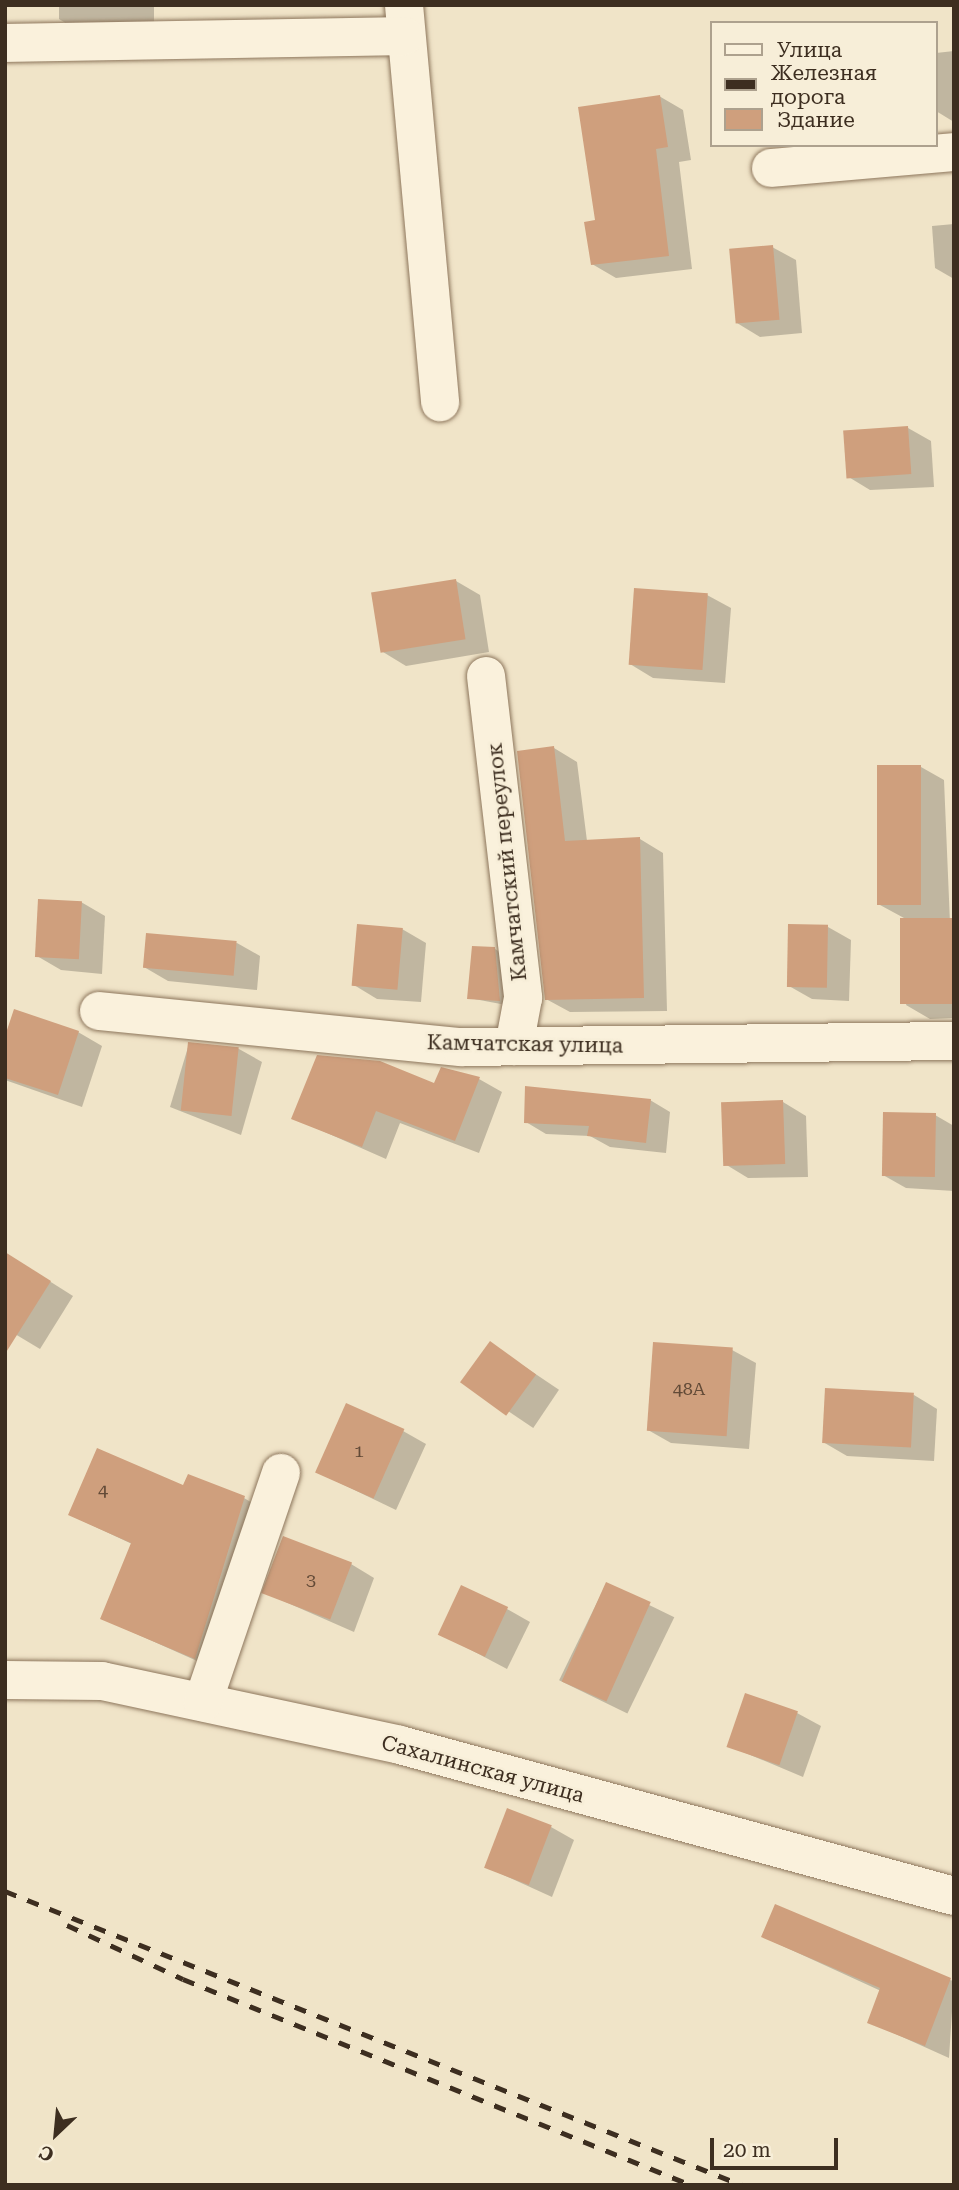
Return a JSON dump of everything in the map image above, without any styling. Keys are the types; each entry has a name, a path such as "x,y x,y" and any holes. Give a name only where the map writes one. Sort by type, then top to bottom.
{"street":[{"path":"5,43 404,20 440,402"},
{"path":"771,168 954,152"},
{"name":"Камчатский переулок","path":"486,676 523,998 514,1046"},
{"name":"Камчатская улица","path":"99,1011 514,1046 954,1041"},
{"path":"203,1702 281,1473"},
{"name":"Сахалинская улица","path":"5,1680 102,1681 400,1745 954,1896"}],"building":[{"path":"660,95 668,147 656,149 669,256 591,265 584,222 595,220 578,107"},
{"path":"773,245 780,320 736,324 729,249"},
{"path":"908,426 911,474 847,478 843,431"},
{"path":"456,579 466,639 381,653 371,592"},
{"path":"634,588 708,593 702,670 629,665"},
{"path":"554,746 565,841 640,837 644,998 545,1000 517,751"},
{"path":"877,765 921,765 921,905 877,905"},
{"path":"38,899 82,901 79,959 35,957"},
{"path":"900,918 954,918 954,1004 900,1004"},
{"path":"357,924 403,928 397,990 352,986"},
{"path":"788,924 828,925 827,988 787,987"},
{"path":"146,933 237,941 234,976 143,968"},
{"path":"472,946 495,947 500,1001 467,999"},
{"path":"14,1009 79,1031 58,1095 5,1078 5,1036"},
{"path":"188,1042 239,1047 232,1116 181,1111"},
{"path":"317,1055 380,1061 434,1083 441,1067 480,1077 455,1141 376,1111 362,1147 291,1119"},
{"path":"525,1086 651,1099 646,1143 587,1136 589,1126 524,1123"},
{"path":"783,1100 785,1164 723,1166 721,1102"},
{"path":"883,1112 936,1113 935,1177 882,1176"},
{"path":"5,1252 51,1281 5,1354"},
{"path":"490,1341 536,1375 506,1416 460,1382"},
{"path":"653,1342 733,1348 727,1436 647,1431"},
{"path":"825,1388 914,1393 911,1448 822,1443"},
{"path":"346,1403 404,1429 374,1498 315,1472"},
{"path":"97,1448 183,1485 188,1474 245,1496 195,1659 100,1619 131,1543 68,1515"},
{"path":"283,1536 352,1563 330,1619 261,1593"},
{"path":"606,1582 651,1602 606,1702 562,1682"},
{"path":"461,1585 508,1607 485,1657 438,1635"},
{"path":"745,1693 798,1711 779,1765 726,1747"},
{"path":"507,1808 552,1825 529,1885 484,1868"},
{"path":"775,1904 951,1978 925,2046 867,2023 880,1988 761,1937"}],"railway":[{"path":"5,1891 742,2185"},
{"path":"67,1925 183,1979 691,2185"}]}
